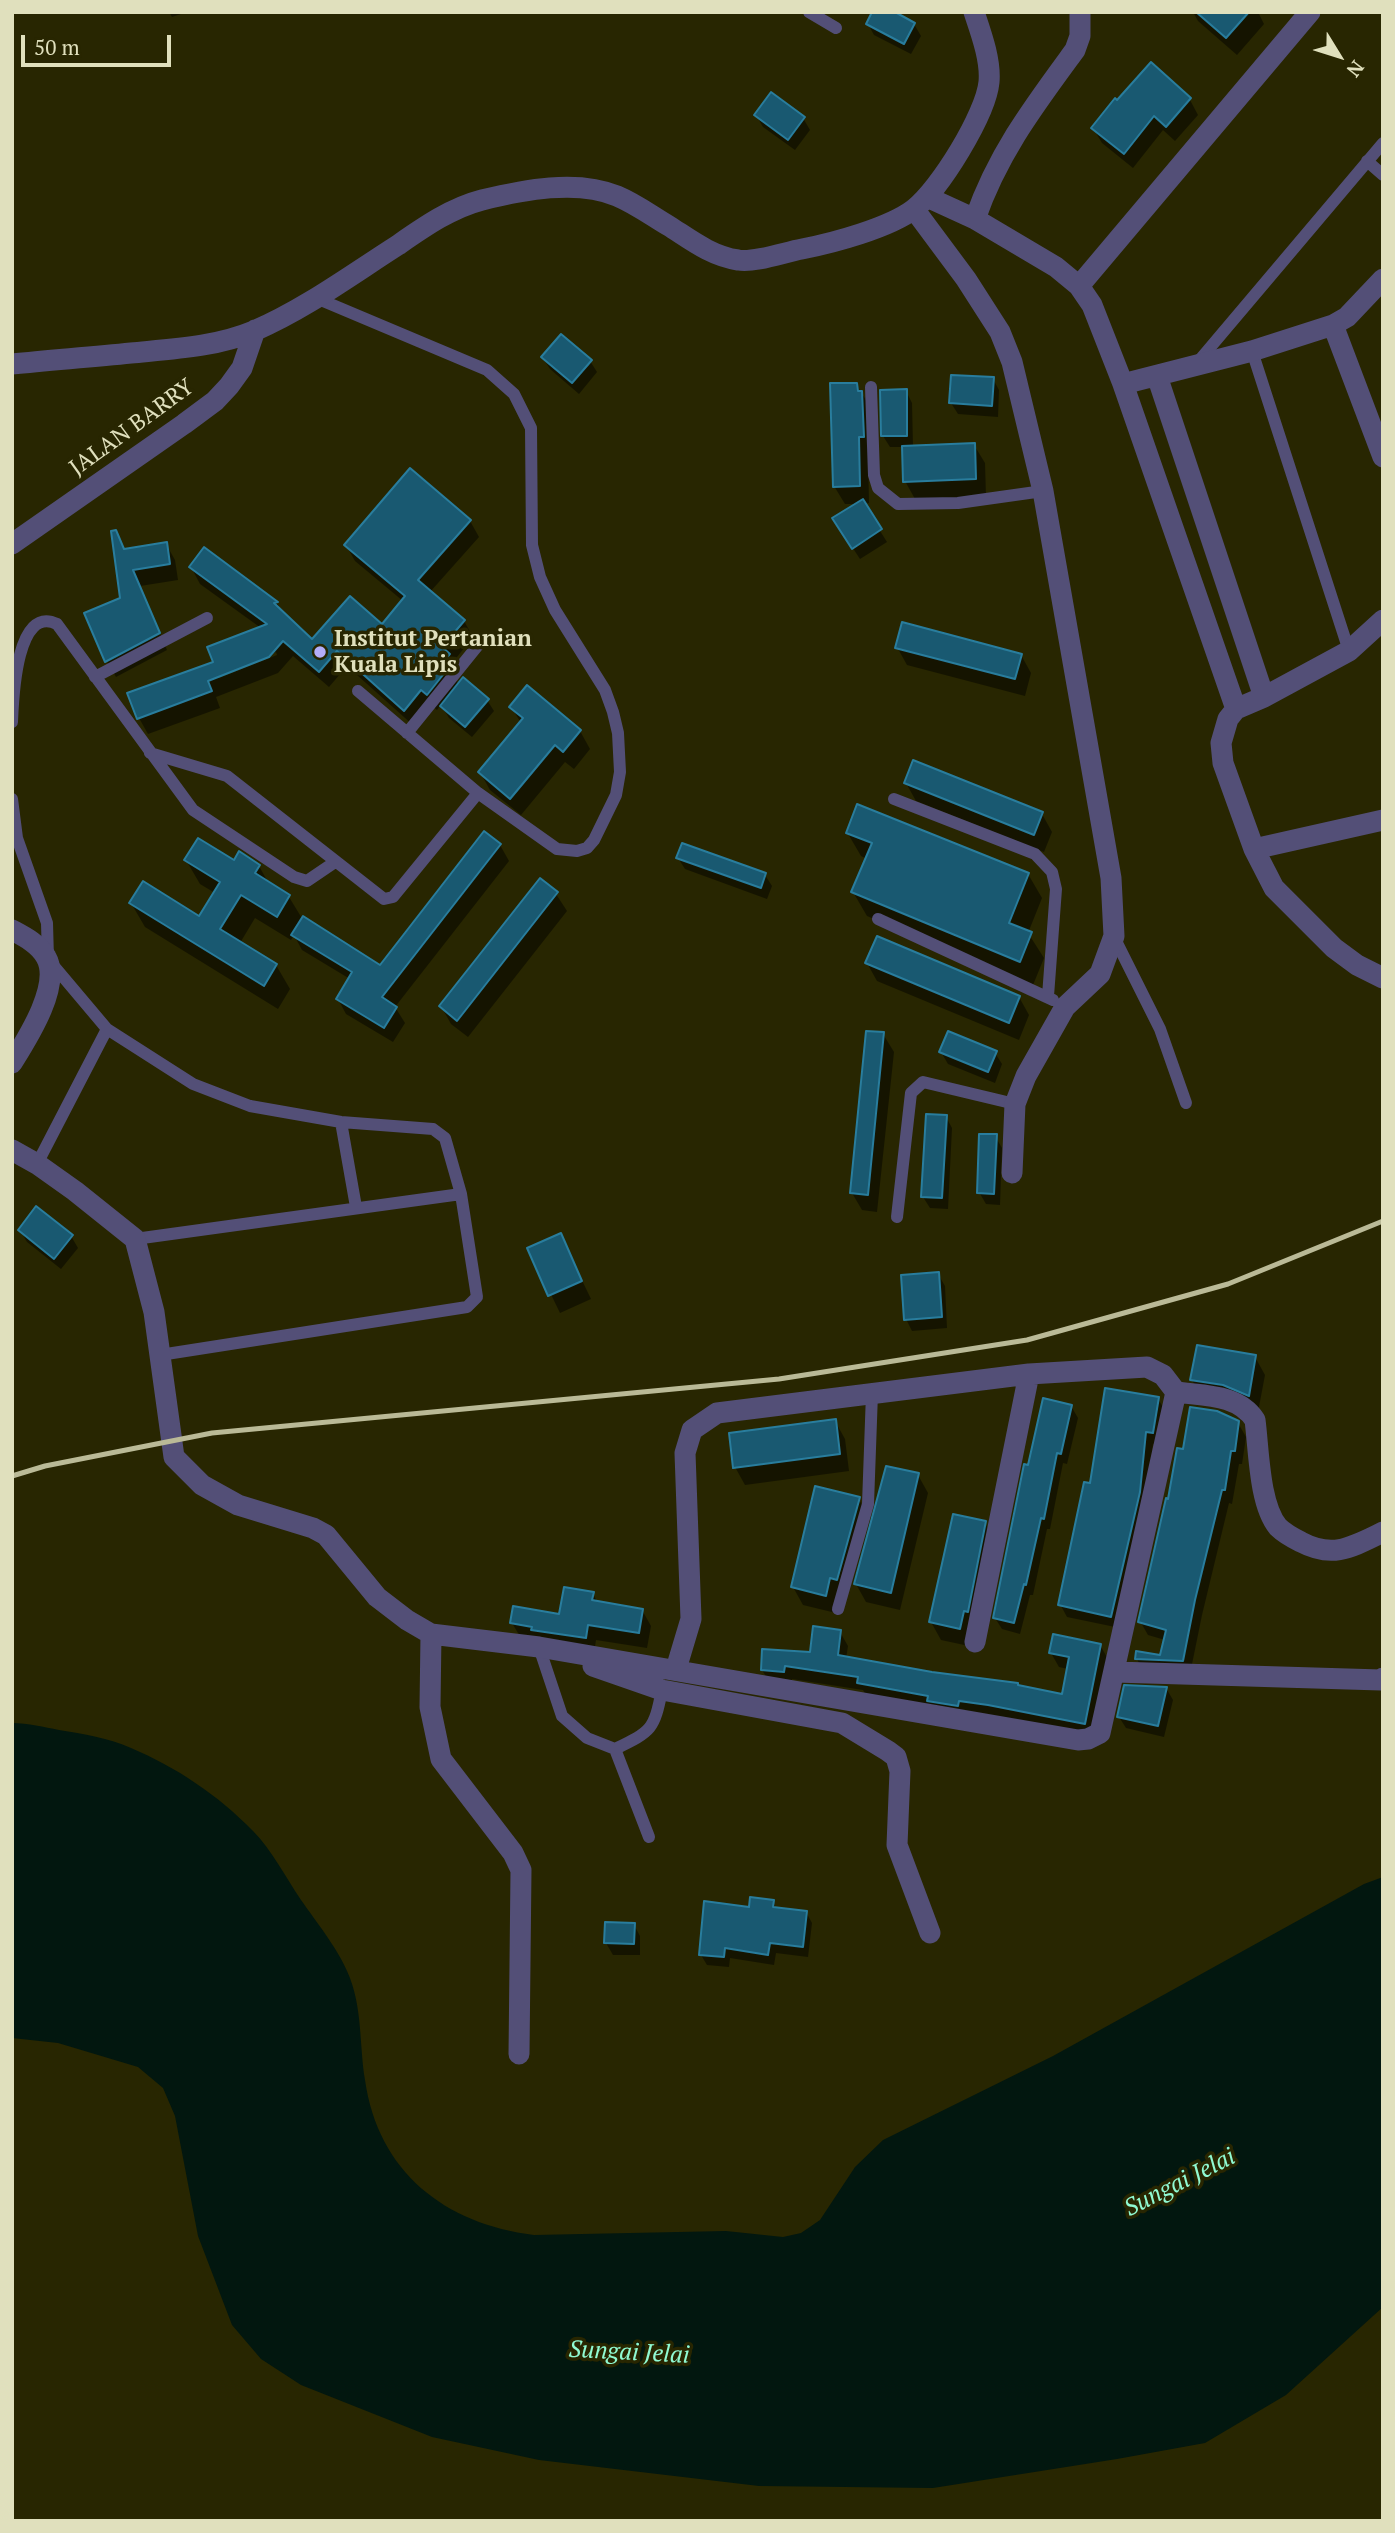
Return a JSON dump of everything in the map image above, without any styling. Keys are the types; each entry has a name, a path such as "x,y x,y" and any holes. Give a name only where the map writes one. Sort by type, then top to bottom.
{"street":[{"path":"12,364 170,349 228,340 255,330 316,298 457,208 516,193 554,189 600,191 637,206 715,255 742,261 821,245 895,221 921,203 943,177 979,116 989,84 988,68 974,12"},
{"path":"975,219 986,187 1014,133 1075,50 1080,36 1080,12"},
{"path":"1079,286 1310,12"},
{"path":"921,203 975,219 1056,267 1079,286 1092,305 1124,384 1237,709"},
{"path":"921,203 1000,332 1012,362 1043,491 1111,878 1114,936 1100,974 1057,1002 1015,1104 1012,1173"},
{"path":"1124,384 1252,351 1333,325 1347,317 1383,279"},
{"path":"1333,325 1377,423 1383,457"},
{"name":"JALAN BARRY","path":"12,544 215,401 242,368 255,330"},
{"path":"1157,376 1264,697"},
{"path":"1383,620 1349,651 1237,709 1228,719 1221,743 1223,763 1254,849 1274,888 1334,948 1357,965 1383,978"},
{"path":"1254,849 1383,820"},
{"path":"12,930 37,944 48,959 50,980 37,1022 12,1063"},
{"path":"12,1150 75,1191 135,1239 154,1312 174,1457 202,1485 238,1505 313,1528 326,1535 377,1597 431,1634 539,1647 1078,1740 1087,1739 1100,1733 1176,1392"},
{"path":"676,1669 691,1619 685,1453 692,1430 717,1413 1029,1374 1147,1367 1163,1375 1176,1392 1227,1399 1250,1412 1255,1420 1266,1505 1279,1529 1323,1551 1341,1550 1383,1532"},
{"path":"975,1642 1029,1374"},
{"path":"431,1634 430,1707 441,1759 513,1853 521,1870 519,2054"},
{"path":"539,1647 662,1690 842,1723 896,1758 900,1771 897,1845 930,1933"},
{"path":"1115,1672 1383,1678"}],"lane":[{"path":"809,12 836,28"},
{"path":"1195,366 1383,143"},
{"path":"1367,161 1383,175"},
{"path":"316,298 486,370 514,394 531,428 532,545 540,577 555,610 605,690 618,733 620,772 616,795 594,840 587,848 577,851 557,849 478,793 358,691"},
{"path":"1252,351 1349,651"},
{"path":"870,387 874,475 878,488 898,504 958,503 1043,491"},
{"path":"95,677 207,618"},
{"path":"12,722 13,682 21,651 32,627 40,622 50,621 57,624 193,810 294,877 307,881 335,862"},
{"path":"407,733 479,644"},
{"path":"150,753 227,776 384,899 393,897 478,793"},
{"path":"12,799 17,838 47,923 48,959 107,1029 192,1084 250,1106 341,1122 433,1129 445,1138 460,1194 477,1297 467,1307 160,1355"},
{"path":"878,919 1057,1002 1056,888 1052,872 1035,854 894,799"},
{"path":"1114,936 1167,1044 1186,1103"},
{"path":"37,1164 107,1029"},
{"path":"897,1217 911,1093 923,1082 1015,1104"},
{"path":"341,1122 356,1207"},
{"path":"135,1239 460,1194"},
{"path":"838,1609 868,1504 872,1393"},
{"path":"539,1647 562,1716 587,1738 615,1749 646,1734 656,1718 662,1690"},
{"path":"615,1749 649,1837"}],"water":[{"name":"Sungai Jelai","path":"12,1723 96,1737 131,1748 196,1783 253,1831 273,1855 347,1971 356,1998 363,2066 372,2113 384,2141 401,2167 421,2188 472,2219 502,2229 534,2235 726,2231 783,2237 801,2233 820,2220 855,2167 883,2140 1053,2056 1364,1884 1383,1877 1383,2307 1286,2395 1205,2443 933,2488 759,2486 539,2460 432,2437 301,2385 261,2359 232,2325 198,2236 175,2116 163,2088 138,2067 58,2043 12,2038"}],"building":[{"path":"872,12 895,12 915,23 904,44 866,24"},
{"path":"1196,12 1249,12 1226,38"},
{"path":"1151,62 1191,98 1166,127 1154,116 1124,154 1091,128 1115,98 1117,100"},
{"path":"771,92 805,117 788,140 754,115"},
{"path":"561,334 592,360 572,383 541,357"},
{"path":"951,375 994,377 992,406 949,403"},
{"path":"830,383 857,383 858,391 862,391 864,437 859,437 860,486 833,487"},
{"path":"907,389 907,436 881,436 880,390"},
{"path":"975,443 976,479 903,482 902,446"},
{"path":"410,468 471,520 418,580 465,620 442,647 450,654 444,662 450,666 427,695 421,690 404,711 337,651 319,672 283,641 269,657 208,681 212,691 137,719 127,693 213,662 207,647 267,624 189,567 204,547 278,602 274,603 312,639 350,596 382,624 405,596 344,545"},
{"path":"863,499 882,529 852,549 832,518"},
{"path":"116,530 124,549 167,542 170,564 133,570 160,633 105,662 84,613 120,598 111,531"},
{"path":"902,622 1022,654 1015,679 895,648"},
{"path":"463,677 489,699 465,727 440,706"},
{"path":"527,685 581,730 563,752 555,745 510,799 478,772 523,718 509,707"},
{"path":"913,760 1043,812 1034,835 904,783"},
{"path":"857,804 1029,873 1009,923 1032,932 1020,962 851,892 872,843 846,833"},
{"path":"484,831 501,844 382,997 397,1007 384,1028 336,999 352,972 291,935 303,916 380,965"},
{"path":"198,838 234,860 239,851 260,865 255,873 290,895 277,917 241,895 220,929 277,964 264,986 129,903 143,881 199,916 220,882 184,860"},
{"path":"682,843 766,873 761,888 676,858"},
{"path":"540,878 558,892 457,1021 439,1006"},
{"path":"877,936 1020,996 1009,1023 865,963"},
{"path":"866,1031 884,1032 868,1195 850,1193"},
{"path":"948,1031 997,1051 988,1072 939,1052"},
{"path":"926,1114 947,1115 942,1198 921,1197"},
{"path":"979,1134 997,1134 994,1194 977,1193"},
{"path":"36,1206 73,1235 54,1259 18,1230"},
{"path":"561,1233 582,1281 548,1296 527,1248"},
{"path":"939,1272 942,1317 904,1320 901,1275"},
{"path":"1197,1345 1256,1355 1249,1396 1223,1385 1190,1380"},
{"path":"1105,1388 1159,1397 1153,1433 1146,1432 1140,1492 1111,1617 1058,1605 1084,1482 1090,1483"},
{"path":"1043,1398 1072,1405 1061,1454 1057,1453 1044,1519 1041,1518 1026,1585 1024,1584 1014,1623 993,1618 1024,1464 1028,1465"},
{"path":"1190,1407 1217,1411 1239,1421 1235,1451 1231,1451 1225,1490 1222,1490 1183,1661 1135,1659 1136,1651 1160,1655 1166,1630 1138,1622 1166,1498 1168,1499 1177,1448 1183,1449"},
{"path":"836,1419 840,1454 733,1468 729,1433"},
{"path":"886,1466 919,1473 891,1593 854,1584"},
{"path":"815,1486 860,1497 837,1580 830,1578 826,1596 791,1587"},
{"path":"953,1514 986,1521 968,1612 964,1611 960,1629 929,1622"},
{"path":"564,1587 594,1592 592,1600 643,1609 639,1633 588,1625 586,1638 531,1630 532,1627 510,1623 513,1606 559,1614"},
{"path":"813,1626 841,1630 838,1655 932,1672 1018,1683 1062,1694 1069,1657 1049,1653 1053,1634 1101,1644 1085,1724 988,1705 959,1701 958,1706 927,1701 928,1696 857,1683 858,1677 785,1666 784,1672 761,1670 762,1649 810,1652"},
{"path":"1124,1685 1167,1687 1158,1726 1117,1717"},
{"path":"750,1897 774,1900 773,1907 807,1911 803,1947 770,1943 768,1955 725,1948 724,1957 699,1955 704,1901 749,1907"},
{"path":"605,1922 635,1923 634,1944 604,1943"}],"railway":[{"path":"12,1476 45,1466 212,1433 779,1379 1027,1340 1228,1284 1383,1221"}],"place":[{"name":"Institut Pertanian Kuala Lipis","path":"320,652"}]}
